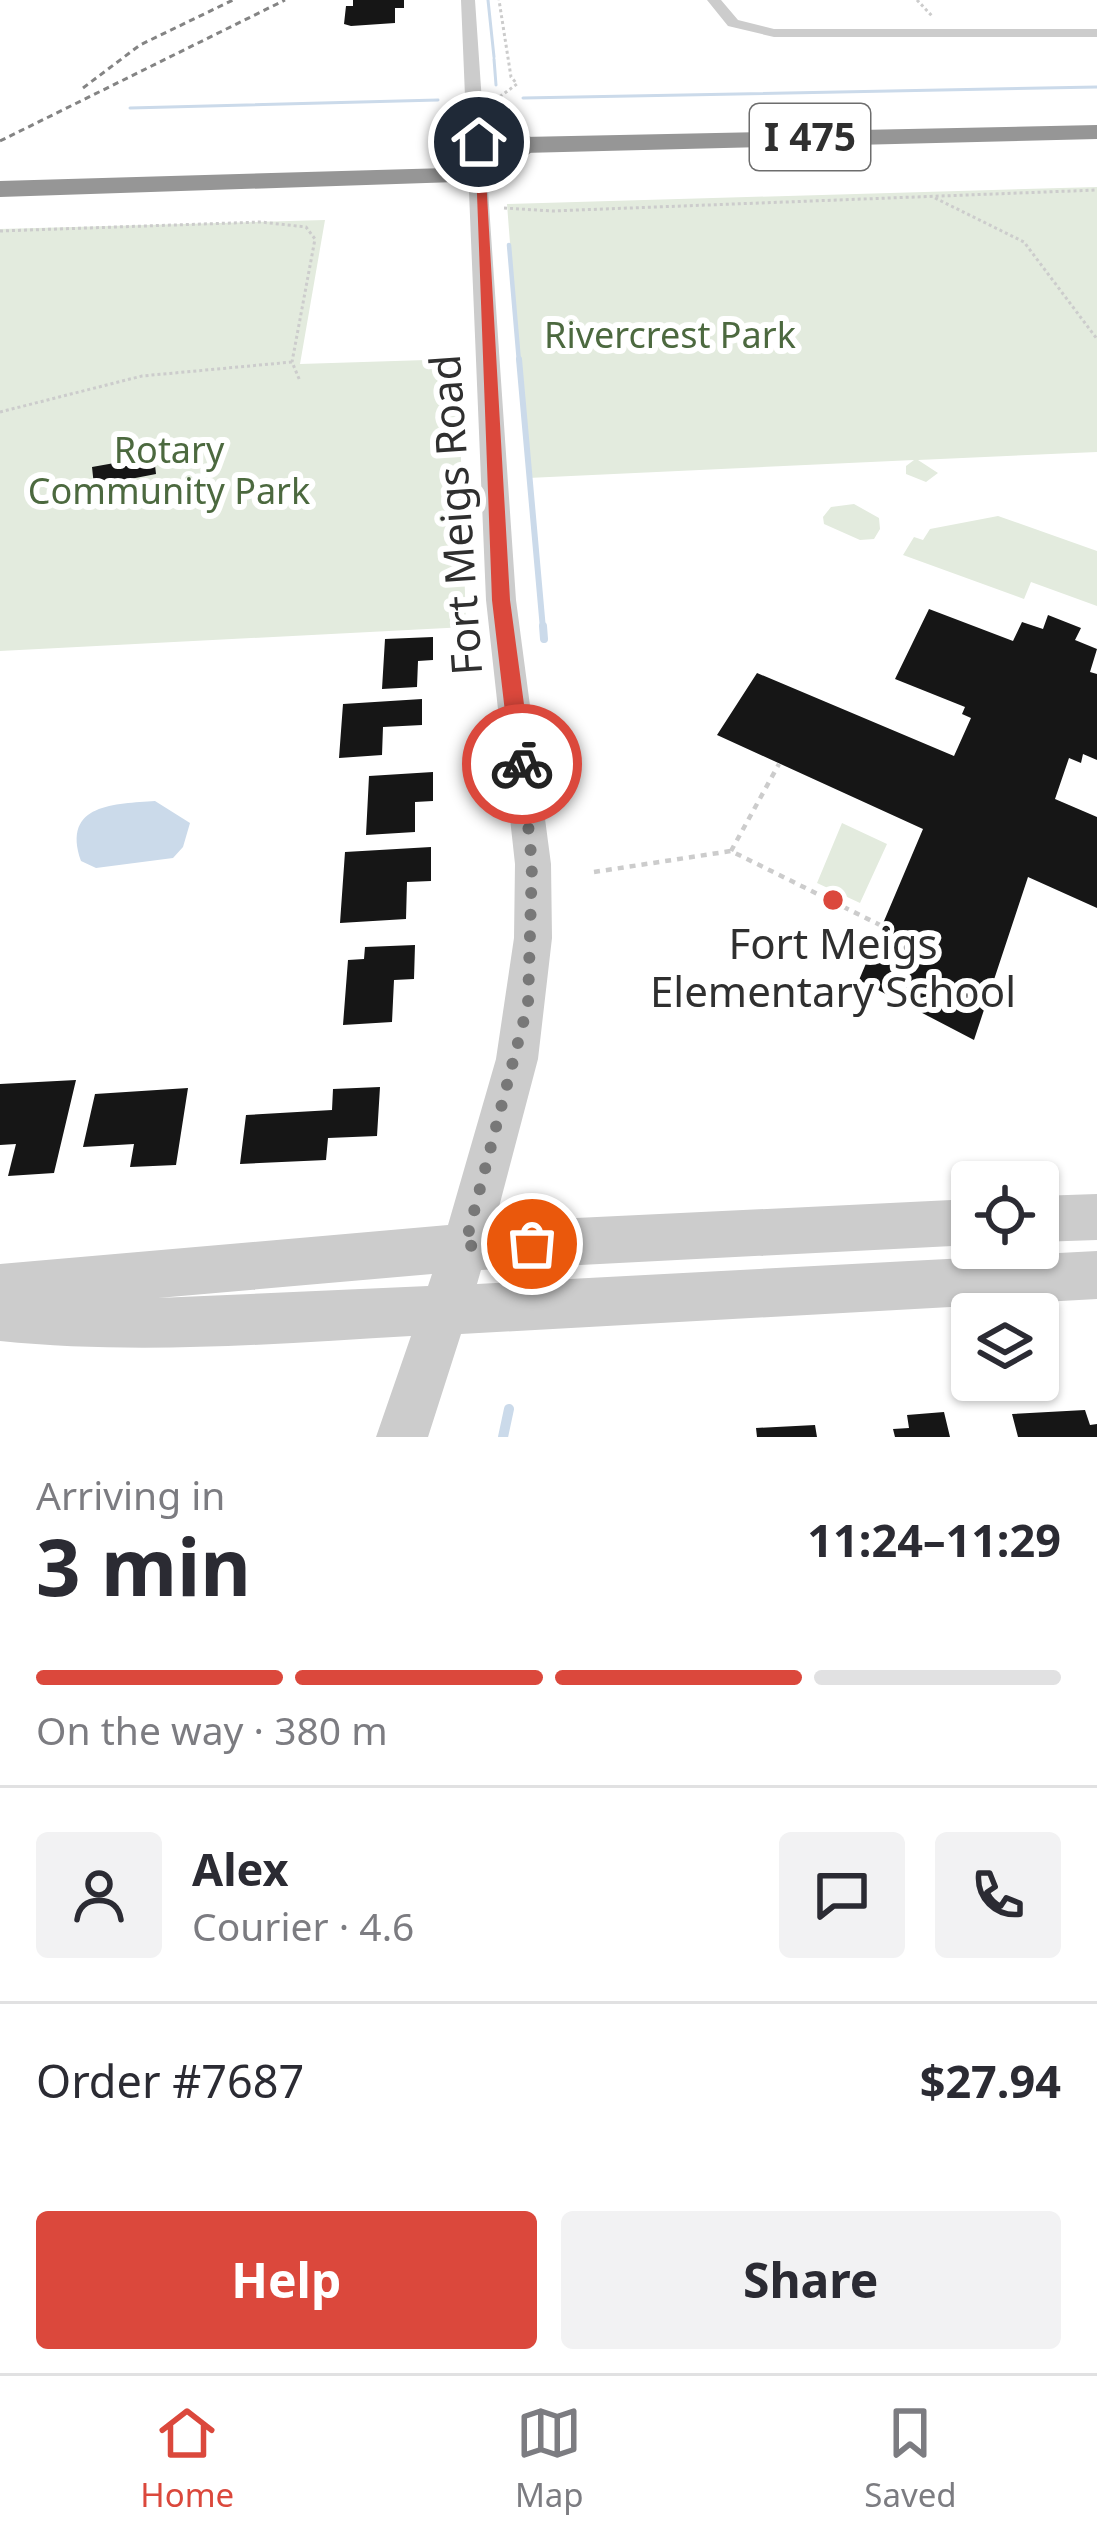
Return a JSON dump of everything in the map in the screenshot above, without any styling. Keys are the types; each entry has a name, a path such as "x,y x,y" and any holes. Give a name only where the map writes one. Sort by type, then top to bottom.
{"highway":[{"name":"I 475","path":"430,147 1097,133"},
{"name":"I 475","path":"666,170 1097,160"},
{"path":"0,189 506,175"}],"street":[{"name":"Fort Meigs Road","path":"402,1437 445,1312 517,1059 533,938 532,864 501,600 468,0"},
{"path":"714,0 733,23 774,33 1097,33"},
{"path":"1059,1218 1097,1216"},
{"path":"0,1288 465,1246 951,1223"},
{"path":"0,1316 58,1322 201,1323 1097,1275"}],"path":[{"path":"490,106 518,84 511,77 499,0"},
{"path":"497,204 532,212 1097,190"},
{"path":"930,195 1024,242 1097,339"},
{"path":"0,231 273,222 306,226 315,244 292,362 300,381"},
{"path":"0,412 142,376 292,362"},
{"path":"731,851 779,764"},
{"path":"595,872 731,851 882,926"}],"green space":[{"name":"Rivercrest Park","path":"1097,187 1097,452 918,460 938,473 926,482 906,474 906,466 914,460 528,478 507,204"},
{"name":"Rotary Community Park","path":"325,220 300,364 458,359 466,627 0,651 0,229"},
{"path":"854,504 879,518 874,539 860,540 824,524 831,507"},
{"path":"998,516 1097,551 1097,606 1031,582 1024,599 903,555 914,537 923,540 930,529"},
{"path":"842,823 887,844 860,903 817,883"}],"water":[{"path":"155,801 190,823 183,847 173,858 96,868 81,861 77,842 85,817 109,806"}],"building":[{"path":"353,0 404,0 404,8 395,8 395,23 351,26 344,24 346,6 353,6"},
{"path":"154,456 156,474 94,486 92,467"},
{"name":"Fort Meigs Elementary School","path":"929,609 1013,641 1022,622 1043,629 1048,615 1081,628 1075,640 1097,649 1090,672 1097,674 1097,760 1083,754 1081,763 1069,758 1055,799 1097,817 1097,908 1028,877 974,1040 859,980 923,829 717,735 757,673 954,756 971,718 962,714 965,707 895,679"},
{"path":"433,637 433,660 418,661 417,687 382,689 385,639"},
{"path":"422,699 422,725 383,727 382,755 339,758 343,704"},
{"path":"433,772 433,801 415,802 415,832 366,835 369,776"},
{"path":"431,847 431,881 407,882 406,919 340,923 345,852"},
{"path":"415,945 414,979 394,980 392,1022 343,1025 348,960 364,959 365,947"},
{"path":"76,1080 54,1173 8,1176 16,1144 0,1145 0,1084"},
{"path":"380,1087 377,1136 328,1138 326,1160 240,1164 246,1115 332,1110 333,1089"},
{"path":"188,1088 176,1165 130,1167 134,1144 83,1147 95,1094"},
{"path":"1085,1410 1090,1425 1097,1424 1097,1437 1018,1437 1012,1414"},
{"path":"944,1412 950,1437 895,1437 893,1429 909,1428 907,1415"},
{"path":"815,1425 817,1437 757,1437 756,1428"}],"waterway":[{"path":"488,0 494,57"},
{"path":"494,59 496,85"},
{"path":"523,98 1097,87"},
{"path":"130,108 438,100"},
{"path":"509,245 519,362"},
{"path":"519,359 543,629"},
{"path":"543,626 544,639"},
{"path":"503,1437 509,1409"}],"railway":[{"path":"83,88 140,45 233,0"},
{"path":"0,141 285,0"}],"way so far":[{"path":"522,764 532,864 528,1004 465,1246 532,1244"}],"place":[{"name":"Fort Meigs Elementary School","path":"833,900"}],"route":[{"path":"479,142 501,600 522,764"}]}
